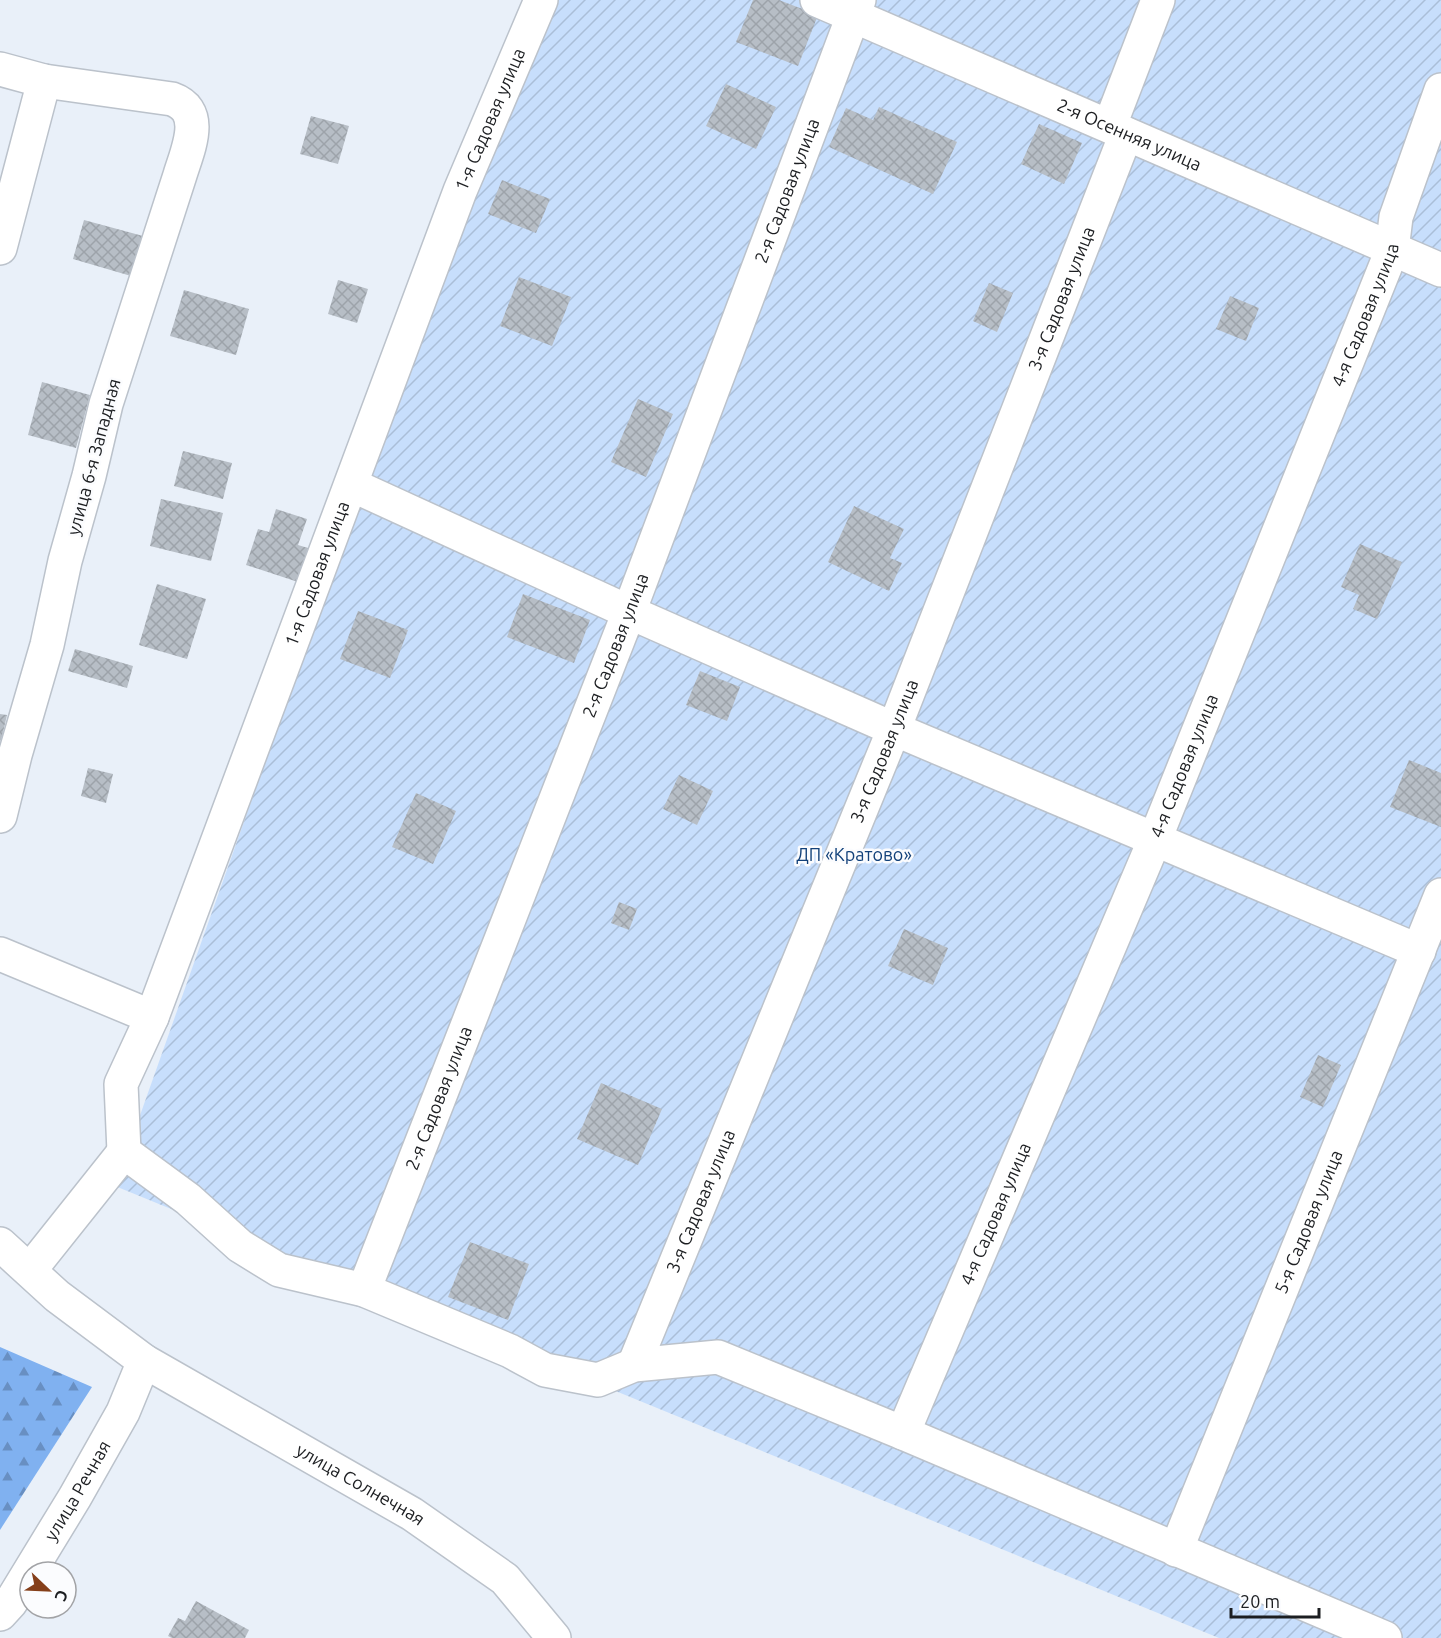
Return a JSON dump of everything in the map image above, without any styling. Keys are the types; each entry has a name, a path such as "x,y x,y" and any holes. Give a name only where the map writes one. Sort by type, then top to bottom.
{"street":[{"name":"1-я Садовая улица","path":"124,1152 121,1084 152,1017 460,191 541,0"},
{"name":"2-я Осенняя улица","path":"817,0 856,8 1118,129 1441,270"},
{"name":"3-я Садовая улица","path":"634,1365 894,729 1118,129 1158,0"},
{"name":"2-я Садовая улица","path":"364,1290 629,612 856,8"},
{"path":"0,69 44,81 0,248"},
{"name":"улица 6-я Западная","path":"0,816 47,645 65,561 106,404 189,144 192,126 190,111 183,103 172,99 44,81"},
{"name":"4-я Садовая улица","path":"903,1433 1155,839 1392,250 1396,217 1441,90"},
{"path":"352,485 629,612 894,729 1419,951"},
{"name":"5-я Садовая улица","path":"1176,1550 1441,895"},
{"path":"0,954 152,1017"},
{"path":"30,1270 124,1152 188,1199 240,1246 279,1270 364,1290 510,1351 545,1370 598,1380 634,1365 718,1357 1385,1638"},
{"name":"улица Солнечная","path":"0,1244 57,1296 144,1361 412,1514 505,1579 554,1638"},
{"name":"улица Речная","path":"0,1614 11,1602 75,1497 123,1412 144,1361"}],"green space":[{"name":"ДП «Кратово»","path":"535,0 1441,0 1441,1638 1219,1638 115,1186"},
{"path":"0,1347 92,1387 0,1530"}],"building":[{"path":"753,0 779,0 818,15 798,66 736,42"},
{"path":"726,84 776,107 756,149 706,126"},
{"path":"879,107 957,142 933,194 829,147 846,108 873,120"},
{"path":"311,116 349,126 338,164 300,154"},
{"path":"1039,124 1082,143 1064,184 1021,164"},
{"path":"502,180 550,199 536,233 488,214"},
{"path":"84,220 143,236 131,276 73,259"},
{"path":"519,277 571,297 552,346 500,326"},
{"path":"338,280 368,289 357,323 328,314"},
{"path":"989,283 1013,293 997,332 973,321"},
{"path":"184,290 249,309 236,355 170,336"},
{"path":"1230,296 1259,308 1246,341 1216,329"},
{"path":"42,382 90,395 76,448 28,435"},
{"path":"638,399 673,414 646,477 611,462"},
{"path":"183,451 232,463 223,499 174,486"},
{"path":"161,499 223,513 211,561 150,546"},
{"path":"854,506 904,529 890,558 902,563 889,591 828,562"},
{"path":"276,509 307,519 298,545 308,548 298,582 246,565 258,529 269,532"},
{"path":"1360,544 1402,562 1377,619 1353,609 1359,595 1341,587"},
{"path":"157,584 206,599 187,659 139,645"},
{"path":"523,594 590,620 574,663 507,637"},
{"path":"358,611 408,630 390,678 340,659"},
{"path":"75,649 133,666 127,688 68,671"},
{"path":"700,671 740,687 727,721 686,705"},
{"path":"0,714 7,715 1,741 0,740"},
{"path":"1409,760 1441,773 1441,827 1390,807"},
{"path":"88,768 113,774 106,803 81,796"},
{"path":"679,775 713,791 697,825 663,809"},
{"path":"416,793 456,811 433,864 392,847"},
{"path":"619,902 637,909 629,930 611,923"},
{"path":"904,929 948,948 933,985 888,966"},
{"path":"1318,1055 1341,1065 1323,1107 1300,1097"},
{"path":"601,1083 662,1109 638,1165 577,1139"},
{"path":"470,1242 529,1264 508,1320 448,1297"},
{"path":"196,1601 249,1630 245,1638 172,1638 168,1636 178,1618 185,1621"}]}
